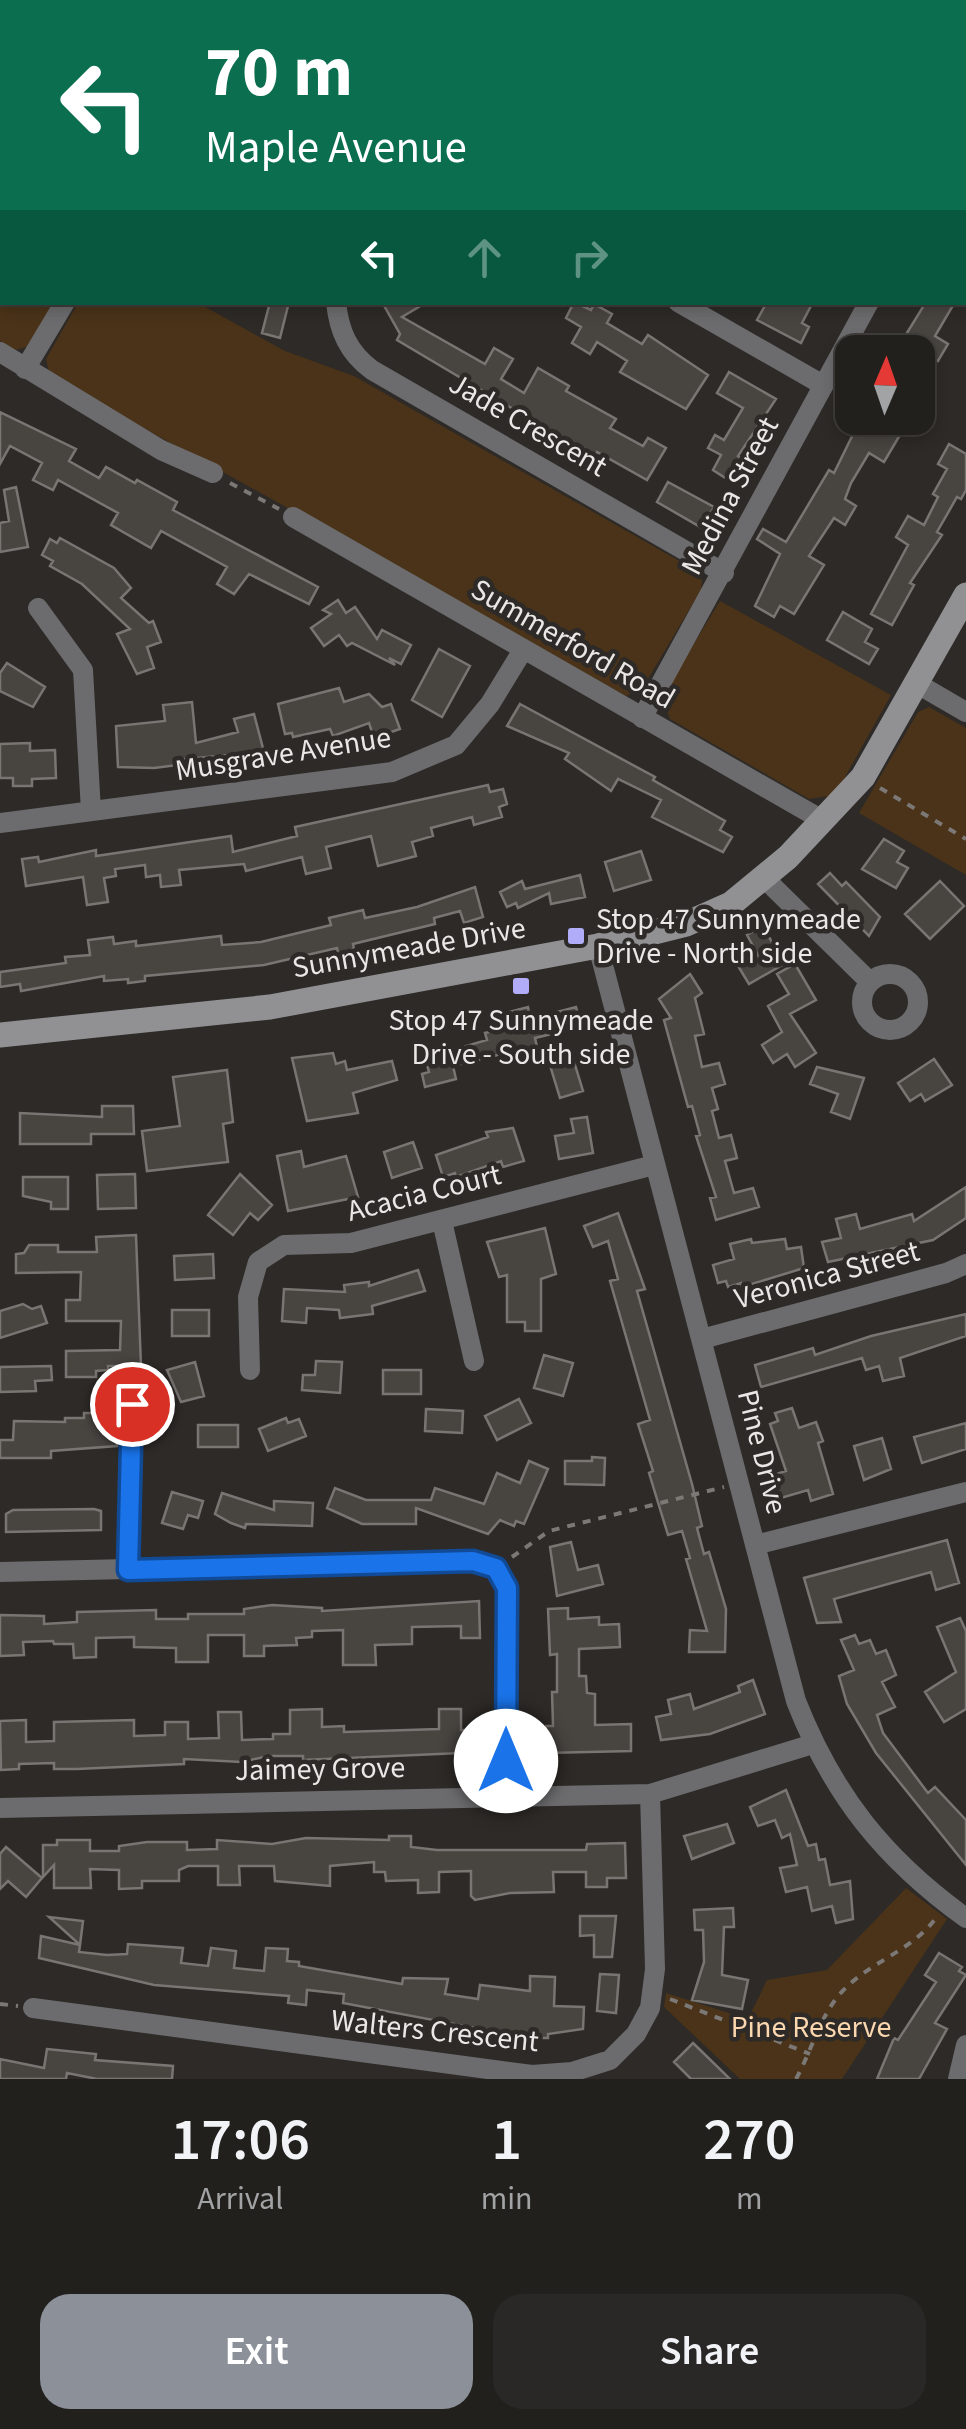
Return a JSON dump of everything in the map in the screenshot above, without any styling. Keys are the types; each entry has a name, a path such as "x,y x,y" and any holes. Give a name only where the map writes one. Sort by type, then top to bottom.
{"street":[{"path":"25,369 63,305"},
{"name":"Jade Crescent","path":"337,305 342,332 354,356 372,370 724,572"},
{"path":"683,305 823,384"},
{"name":"Medina Street","path":"642,718 867,305"},
{"path":"0,352 161,450 212,473"},
{"name":"Summerford Road","path":"293,517 824,821"},
{"name":"Sunnymeade Drive","path":"0,1035 270,1006 598,946 686,924 731,904 824,821 863,778 966,596"},
{"path":"38,608 82,670 90,812"},
{"name":"Musgrave Avenue","path":"0,824 392,772 456,745 490,704 523,650"},
{"path":"916,683 966,712"},
{"path":"764,878 870,982"},
{"name":"Pine Drive","path":"598,946 796,1701 813,1744 870,1834 913,1880 966,1918"},
{"name":"Acacia Court","path":"250,1370 248,1297 258,1262 284,1245 351,1243 654,1165"},
{"path":"442,1221 474,1361"},
{"name":"Veronica Street","path":"702,1339 946,1274 966,1264"},
{"path":"128,1570 132,1404"},
{"path":"754,1544 966,1492"},
{"path":"0,1572 473,1561 496,1568 507,1588 506,1796"},
{"name":"Jaimey Grove","path":"0,1808 650,1794 813,1744"},
{"name":"Walters Crescent","path":"33,2008 532,2075 572,2072 610,2060 636,2034 654,1993 650,1794"},
{"path":"958,2079 966,2046"}],"path":[{"path":"212,473 293,517"},
{"path":"863,778 966,840"},
{"path":"496,1568 549,1531 738,1484"},
{"path":"796,2079 837,1997 872,1965 904,1949 927,1930 947,1904"},
{"path":"654,1993 810,2054"}],"green space":[{"path":"0,305 56,305 34,345 15,350 0,341"},
{"path":"77,305 202,305 285,351 354,376 690,567 702,580 701,590 642,689 626,696 50,376 46,359"},
{"path":"720,601 891,695 835,795 809,799 670,719 662,696"},
{"path":"929,707 966,728 966,875 859,813 918,712"},
{"name":"Pine Reserve","path":"906,1888 947,1919 842,2079 740,2079 664,2007 666,1993 748,2019 767,1980 827,1970"}],"building":[{"path":"269,305 288,305 280,338 262,333"},
{"path":"384,305 422,305 402,317 485,364 494,348 513,359 501,379 524,393 538,368 569,386 566,391 616,419 610,428 643,446 648,438 666,448 647,480 597,452 594,457 397,340 400,334"},
{"path":"572,305 591,310 596,305 612,314 607,323 642,344 648,335 708,375 686,409 620,372 627,361 597,342 590,354 572,343 581,327 566,318"},
{"path":"765,305 811,305 802,323 809,327 801,343 757,320"},
{"path":"924,305 953,305 935,336 906,335"},
{"path":"935,336 948,344 938,361 935,359"},
{"path":"729,372 776,399 738,456 743,459 730,481 713,470 721,455 708,448 715,435 724,440 743,408 717,393"},
{"path":"0,412 76,449 69,461 99,478 106,467 135,483 137,480 177,502 173,510 318,587 309,604 249,574 234,594 217,584 227,567 161,531 151,548 111,525 118,513 58,480 53,490 33,480 42,463 10,446 0,464"},
{"path":"853,435 900,435 884,462 869,453 845,499 856,506 845,525 834,518 809,556 824,565 794,614 780,606 774,617 755,606 780,554 757,539 763,529 786,542 829,470 834,473"},
{"path":"949,444 966,454 966,490 961,499 957,497 937,532 942,535 910,583 914,585 892,625 871,614 908,545 896,537 908,516 924,525 938,497 933,494 947,469 938,464"},
{"path":"668,482 714,507 702,528 657,502"},
{"path":"16,487 28,547 0,552 0,523 9,521 4,490"},
{"path":"60,538 114,568 131,588 121,598 149,623 153,621 161,642 147,647 154,668 137,674 117,634 130,629 82,584 50,566 53,561 42,555 50,539 57,543"},
{"path":"338,600 346,613 355,607 377,639 382,630 411,645 401,664 389,658 395,665 352,643 347,646 339,635 324,646 311,628 331,614 323,610"},
{"path":"843,612 872,629 865,642 878,649 869,664 827,640"},
{"path":"439,649 470,666 442,717 412,700"},
{"path":"7,663 45,687 33,707 0,691 0,673"},
{"path":"339,688 344,702 369,694 382,707 391,704 400,729 374,738 369,723 333,736 330,729 293,737 292,733 285,734 278,704"},
{"path":"192,702 196,743 238,732 234,719 254,714 264,752 241,758 239,754 185,759 186,764 154,768 118,767 116,726 165,721 163,705"},
{"path":"520,704 655,777 653,780 725,821 720,830 732,837 723,852 652,817 661,800 618,779 611,791 565,759 569,753 507,726"},
{"path":"30,743 30,751 55,750 56,778 32,779 32,786 13,786 13,778 0,778 0,744"},
{"path":"488,785 490,792 503,789 507,804 499,807 502,817 474,825 472,817 431,828 433,836 412,842 416,856 378,866 371,836 326,847 331,868 306,874 302,857 246,871 244,864 179,870 181,885 161,887 160,875 146,877 145,865 115,869 116,876 104,878 108,902 87,905 83,877 26,886 22,859 38,857 39,862 96,850 96,856 231,836 233,852 297,836 295,827"},
{"path":"884,839 904,851 897,862 908,868 896,888 862,869"},
{"path":"641,851 651,880 614,891 605,862"},
{"path":"830,873 842,886 846,882 880,917 869,936 818,884"},
{"path":"580,875 585,897 551,904 549,893 518,908 516,903 507,907 500,892 522,881 525,889"},
{"path":"940,881 964,906 930,939 905,914"},
{"path":"475,887 483,917 464,923 460,911 434,918 435,924 353,944 354,949 338,953 337,948 264,965 145,976 145,981 128,983 128,979 104,981 104,976 21,991 20,984 0,987 0,972 66,963 65,957 90,955 88,940 113,937 114,944 136,941 136,946 221,936 222,945 261,942 331,925 329,918 363,910 365,918 417,907"},
{"path":"763,926 784,964 749,984 738,966 758,955 747,935"},
{"path":"795,964 816,1000 790,1014 816,1053 795,1067 787,1054 773,1063 762,1045 782,1032 768,1006 789,994 777,974"},
{"path":"690,974 702,993 695,998 704,1034 695,1036 702,1067 719,1063 725,1084 712,1088 718,1109 712,1111 719,1138 731,1135 737,1158 725,1161 734,1193 753,1188 759,1207 716,1220 710,1198 716,1197 696,1136 700,1135 692,1106 688,1107 664,1020 671,1018 659,999"},
{"path":"528,1007 530,1019 576,1007 581,1027 535,1038 539,1056 512,1062 510,1052 453,1066 456,1079 425,1087 422,1074 429,1072 425,1058 487,1040 485,1033 504,1028 501,1014"},
{"path":"333,1053 336,1064 345,1061 347,1070 392,1061 397,1080 353,1093 358,1113 307,1121 292,1058"},
{"path":"572,1055 583,1091 560,1098 549,1062"},
{"path":"934,1059 952,1085 925,1101 921,1094 910,1101 898,1083"},
{"path":"817,1067 864,1078 850,1119 831,1112 838,1094 810,1084"},
{"path":"227,1070 233,1122 223,1124 228,1162 147,1171 142,1131 180,1126 173,1077"},
{"path":"102,1106 133,1106 134,1134 91,1134 91,1144 20,1144 20,1113 102,1117"},
{"path":"587,1117 593,1153 559,1159 555,1136 574,1133 571,1119"},
{"path":"513,1128 524,1161 503,1167 501,1161 456,1177 455,1173 443,1177 436,1155 488,1137 486,1132"},
{"path":"413,1142 422,1168 392,1178 384,1152"},
{"path":"301,1151 304,1167 346,1156 358,1197 288,1211 277,1156"},
{"path":"135,1174 136,1208 98,1209 97,1175"},
{"path":"240,1174 272,1205 258,1220 250,1213 233,1235 208,1215"},
{"path":"23,1177 68,1177 68,1209 51,1209 51,1202 23,1196"},
{"path":"966,1187 966,1218 933,1240 828,1262 822,1242 841,1238 836,1219 856,1214 860,1229 912,1214 914,1221"},
{"path":"618,1213 645,1289 637,1291 692,1484 704,1554 709,1552 726,1609 725,1652 689,1652 690,1630 707,1631 686,1559 690,1558 682,1531 668,1535 649,1473 653,1471 638,1424 650,1420 610,1281 618,1279 608,1241 593,1247 584,1226"},
{"path":"545,1228 556,1274 541,1279 541,1331 525,1331 525,1322 507,1322 507,1275 499,1277 487,1242"},
{"path":"136,1235 141,1366 108,1366 108,1370 96,1371 96,1377 66,1377 66,1351 120,1350 121,1321 66,1321 66,1300 80,1300 81,1272 16,1273 16,1254 24,1253 29,1245 58,1245 58,1252 97,1252 96,1237"},
{"path":"751,1239 752,1243 785,1239 787,1249 801,1247 804,1268 742,1287 741,1283 728,1287 726,1281 718,1283 713,1265 734,1259 730,1244"},
{"path":"213,1254 214,1278 175,1280 174,1256"},
{"path":"418,1270 425,1291 372,1306 373,1314 340,1318 339,1310 307,1308 306,1323 282,1321 284,1289 345,1292 344,1285 369,1282 369,1286"},
{"path":"23,1304 32,1309 41,1306 47,1323 0,1338 0,1311"},
{"path":"172,1310 209,1310 209,1336 172,1336"},
{"path":"966,1314 966,1336 900,1358 904,1376 883,1381 879,1366 866,1370 862,1358 761,1387 755,1365 813,1348 815,1355 871,1336"},
{"path":"544,1355 573,1363 563,1396 534,1388"},
{"path":"316,1361 342,1362 340,1393 302,1390 303,1375 315,1375"},
{"path":"195,1362 204,1396 181,1402 167,1370"},
{"path":"51,1366 52,1380 35,1381 36,1391 0,1392 0,1367"},
{"path":"383,1370 421,1370 421,1394 383,1394"},
{"path":"519,1399 531,1423 497,1440 485,1416"},
{"path":"792,1408 799,1428 816,1422 833,1494 811,1501 808,1490 774,1500 767,1477 786,1471 770,1424 778,1421 775,1413"},
{"path":"426,1409 463,1411 462,1433 425,1431"},
{"path":"84,1413 103,1413 105,1424 118,1424 117,1446 51,1451 51,1458 0,1458 0,1440 13,1440 14,1421 65,1422 65,1418 84,1418"},
{"path":"286,1418 288,1423 299,1419 306,1436 268,1451 259,1429"},
{"path":"966,1423 966,1449 922,1463 914,1437"},
{"path":"198,1425 238,1425 238,1447 198,1447"},
{"path":"882,1438 891,1469 864,1480 854,1446"},
{"path":"592,1457 605,1458 604,1485 565,1484 565,1461 592,1461"},
{"path":"529,1461 548,1469 524,1524 516,1521 514,1526 500,1520 488,1534 416,1508 416,1524 362,1524 327,1508 335,1488 366,1500 431,1500 435,1488 484,1504 497,1473 520,1483"},
{"path":"172,1492 203,1501 198,1518 188,1515 183,1529 162,1523"},
{"path":"222,1493 274,1510 274,1501 313,1503 312,1526 246,1524 245,1528 231,1523 215,1514"},
{"path":"13,1510 101,1511 101,1530 6,1532 6,1514"},
{"path":"947,1540 959,1583 936,1590 931,1572 834,1599 841,1622 817,1623 804,1578"},
{"path":"571,1542 578,1570 598,1565 603,1584 557,1596 550,1547"},
{"path":"479,1601 480,1638 461,1638 461,1626 412,1627 412,1644 375,1645 376,1665 343,1665 343,1630 312,1631 312,1637 296,1638 297,1645 264,1646 264,1656 244,1656 244,1635 208,1635 208,1662 176,1662 176,1648 134,1647 134,1637 96,1638 96,1657 74,1658 73,1644 53,1641 23,1642 24,1655 0,1656 0,1615 44,1616 44,1624 77,1622 77,1612 156,1610 156,1619 188,1619 188,1614 244,1614 244,1609 272,1605 322,1611"},
{"path":"568,1608 568,1619 599,1617 599,1625 619,1624 620,1647 579,1649 579,1676 586,1676 587,1693 595,1694 595,1725 631,1724 631,1751 546,1753 546,1726 553,1726 552,1692 557,1692 557,1654 550,1655 548,1609"},
{"path":"960,1618 966,1631 966,1709 944,1722 925,1692 956,1672 937,1627"},
{"path":"855,1635 859,1644 870,1640 876,1654 886,1650 896,1675 882,1682 895,1707 877,1715 883,1733 928,1793 935,1787 966,1820 966,1865 876,1753 847,1704 839,1676 854,1670 841,1640"},
{"path":"753,1680 765,1714 710,1734 661,1740 656,1717 671,1714 668,1700 690,1694 694,1709 740,1692 738,1686"},
{"path":"322,1709 322,1727 344,1726 344,1732 439,1729 439,1709 461,1709 461,1730 483,1730 483,1752 303,1760 303,1756 268,1756 242,1762 184,1759 184,1764 77,1769 54,1769 54,1763 19,1764 19,1769 1,1770 0,1721 26,1720 26,1742 54,1741 54,1722 134,1720 134,1736 165,1735 165,1722 188,1722 188,1739 219,1738 218,1712 241,1712 242,1740 273,1739 273,1734 290,1734 290,1710"},
{"path":"786,1790 808,1846 816,1844 819,1860 825,1859 830,1885 850,1881 853,1919 836,1923 832,1906 812,1911 807,1887 786,1892 780,1868 797,1865 790,1834 782,1838 775,1820 758,1826 750,1807"},
{"path":"727,1824 734,1843 692,1859 684,1836"},
{"path":"389,1836 411,1836 411,1847 437,1850 586,1850 587,1844 625,1843 626,1878 607,1878 607,1887 586,1887 586,1872 553,1872 554,1892 510,1893 475,1900 471,1896 471,1871 439,1872 439,1892 418,1893 418,1880 386,1881 385,1872 374,1872 374,1862 330,1866 330,1886 275,1881 274,1866 239,1866 240,1885 218,1885 218,1866 188,1866 179,1870 179,1881 142,1881 142,1888 119,1889 119,1870 90,1869 91,1888 54,1888 54,1865 43,1877 43,1845 57,1845 57,1840 90,1840 90,1851 119,1851 119,1846 147,1842 187,1842 187,1850 217,1849 217,1840 272,1844 306,1838 389,1840"},
{"path":"6,1847 42,1878 26,1897 8,1881 0,1889 0,1854"},
{"path":"733,1908 734,1927 724,1927 722,1975 748,1980 742,2009 692,2000 704,1962 703,1930 695,1930 694,1910"},
{"path":"580,1916 616,1916 612,1957 594,1957 594,1935 580,1936"},
{"path":"49,1917 83,1921 80,1945"},
{"path":"41,1936 80,1945 79,1952 107,1955 127,1954 128,1944 183,1948 181,1963 208,1966 211,1948 236,1951 234,1968 264,1971 266,1948 288,1949 287,1961 299,1962 299,1966 402,1984 403,1978 448,1979 445,1994 478,1999 480,1985 530,1991 530,1976 555,1977 554,2006 584,2007 583,2029 548,2034 548,2038 529,2038 343,2003 344,1994 307,1990 306,2005 288,2003 289,1996 154,1985 39,1958"},
{"path":"939,1953 962,1967 959,1971 966,1975 935,2023 947,2029 919,2079 877,2079 894,2038 898,2040 936,1982 925,1975"},
{"path":"600,1974 619,1975 616,2013 597,2011"},
{"path":"693,2043 730,2079 691,2079 674,2062"},
{"path":"47,2049 96,2054 95,2060 173,2066 172,2079 97,2079 67,2073 66,2079 0,2079 0,2059 44,2068"}],"place":[{"name":"Stop 47 Sunnymeade Drive - North side","path":"576,936"},
{"name":"Stop 47 Sunnymeade Drive - South side","path":"521,986"}],"route":[{"path":"132,1404 128,1570 473,1561 496,1568 507,1588 506,1761"}]}
